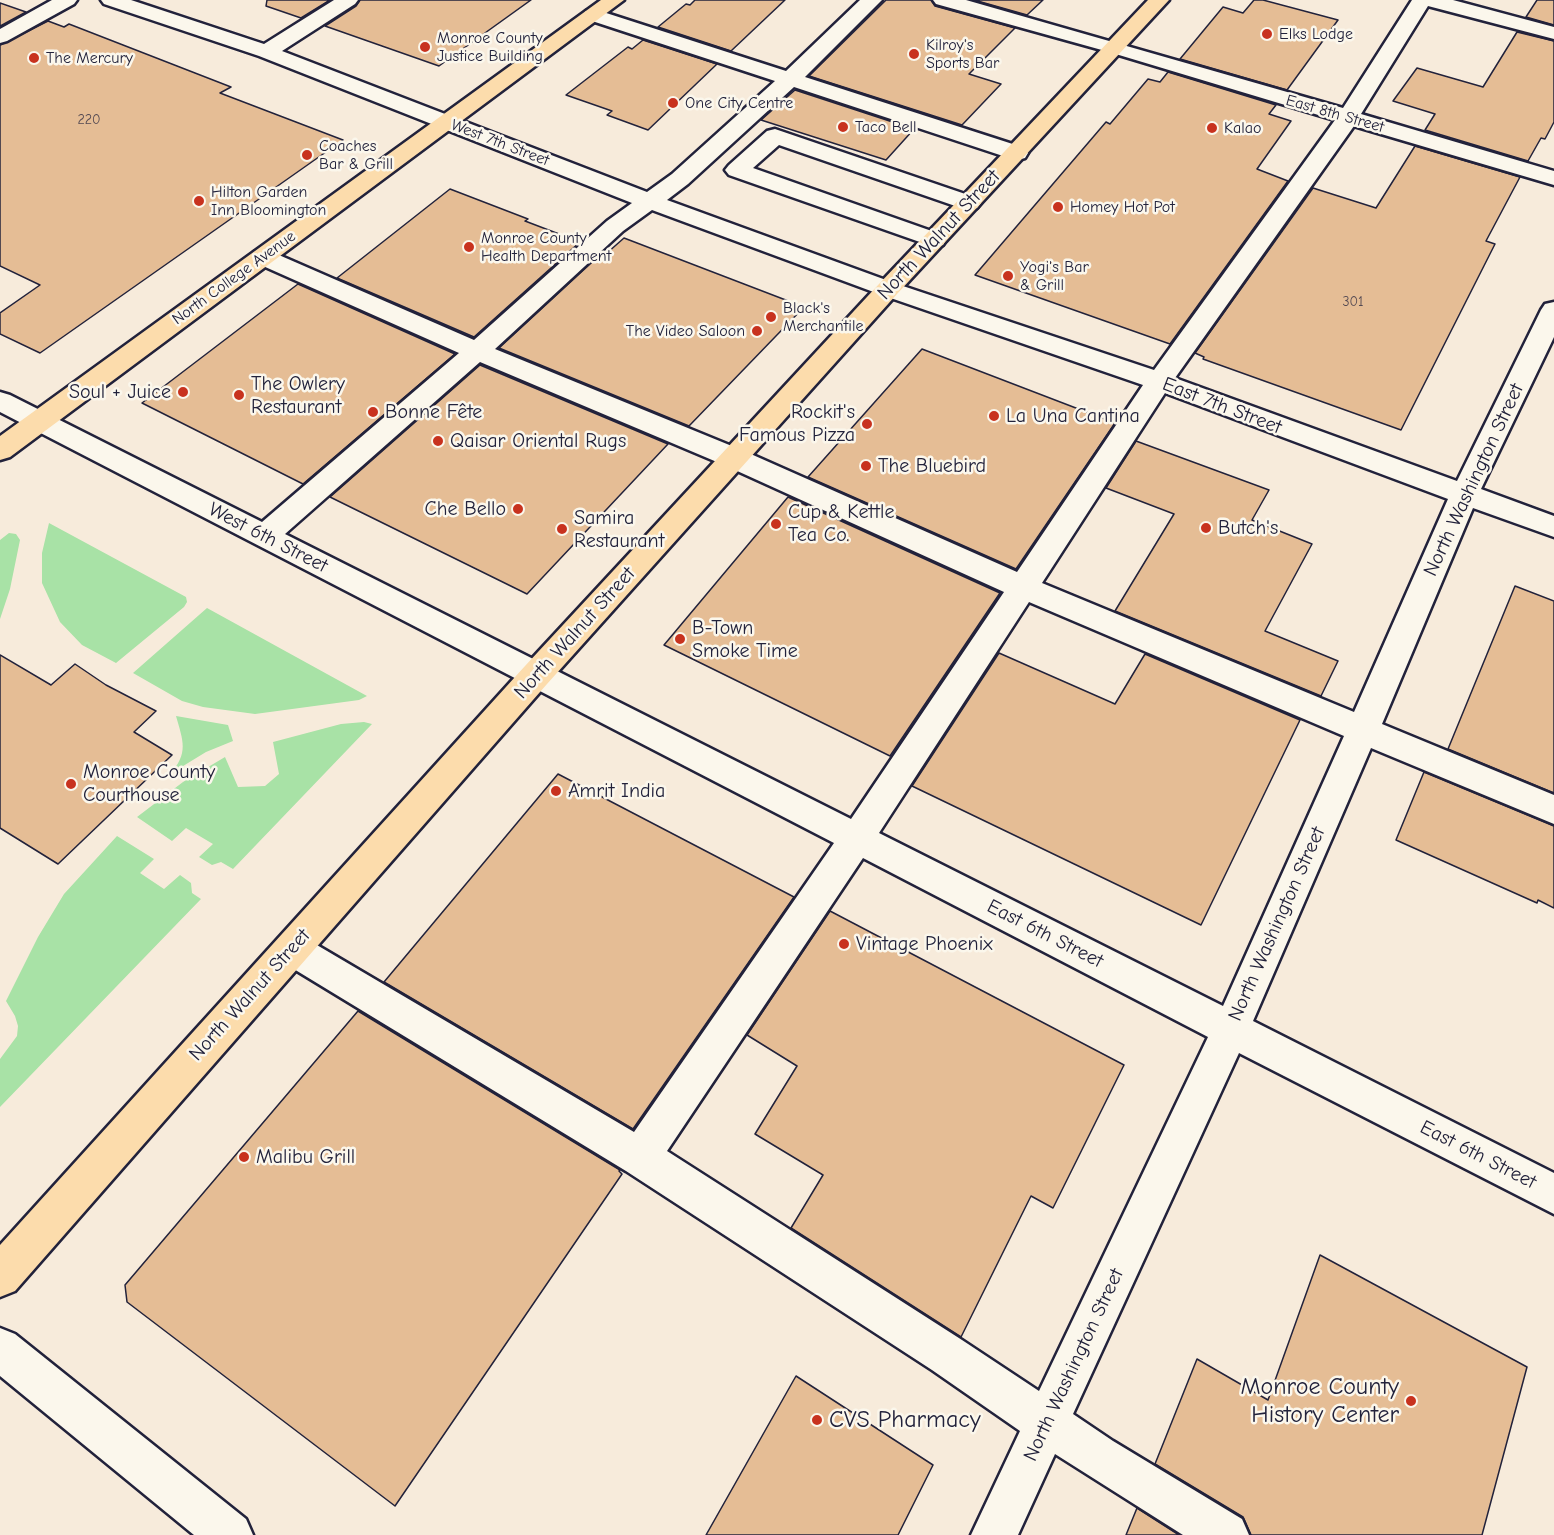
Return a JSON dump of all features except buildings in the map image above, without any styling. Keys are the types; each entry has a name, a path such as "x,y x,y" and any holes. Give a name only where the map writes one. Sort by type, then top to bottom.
{"main road":[{"name":"North College Avenue","path":"0,450 614,0"},
{"name":"North Walnut Street","path":"0,1276 536,675 888,289 1159,0"}],"street":[{"path":"0,37 67,0"},
{"name":"West 7th Street","path":"111,0 266,52 648,201 888,289"},
{"path":"266,52 348,0"},
{"path":"264,536 477,351 615,226 680,179 789,80 872,0"},
{"name":"East 8th Street","path":"943,0 1116,48 1554,178"},
{"path":"640,1157 856,838 1175,358 1348,118 1422,0"},
{"path":"1430,0 1554,33"},
{"path":"592,15 1017,153"},
{"path":"934,240 737,170 775,136 969,203"},
{"path":"263,257 477,351 734,458 1022,586 1554,810"},
{"name":"East 7th Street","path":"888,289 1161,382 1554,527"},
{"name":"North Washington Street","path":"994,1535 1231,1029 1361,730 1394,661 1446,533 1554,310"},
{"name":"West 6th Street","path":"0,401 536,675"},
{"name":"East 6th Street","path":"536,675 1554,1194"},
{"path":"292,949 640,1157 1047,1422 1097,1457 1226,1535"},
{"path":"0,1349 230,1535"}],"green space":[{"path":"49,523 186,597 187,602 184,607 116,663 82,645 60,622 42,583 42,553"},
{"path":"9,533 16,534 20,540 10,589 0,619 0,540"},
{"path":"207,608 367,696 359,700 255,714 203,707 182,701 133,673"},
{"path":"176,716 228,725 233,741 206,752 170,774 180,760 183,746"},
{"path":"364,722 372,724 233,869 221,862 212,865 199,857 213,844 186,828 172,841 137,817 183,782 225,757 238,787 265,786 279,774 273,742 341,724"},
{"path":"117,836 154,859 140,873 164,889 180,875 191,883 192,893 201,899 0,1107 0,1059 17,1036 18,1026 6,1001 38,937 64,894"}],"place":[{"name":"Elks Lodge","path":"1267,34"},
{"name":"Monroe County Justice Building","path":"425,47"},
{"name":"Kilroy's Sports Bar","path":"914,54"},
{"name":"The Mercury","path":"34,58"},
{"name":"One City Centre","path":"673,103"},
{"name":"Taco Bell","path":"843,127"},
{"name":"Kalao","path":"1212,128"},
{"name":"Coaches Bar & Grill","path":"307,155"},
{"name":"Hilton Garden Inn Bloomington","path":"199,201"},
{"name":"Homey Hot Pot","path":"1058,207"},
{"name":"Monroe County Health Department","path":"469,247"},
{"name":"Yogi's Bar & Grill","path":"1008,276"},
{"name":"Black's Merchantile","path":"771,317"},
{"name":"The Video Saloon","path":"757,331"},
{"name":"Soul + Juice","path":"183,392"},
{"name":"The Owlery Restaurant","path":"239,395"},
{"name":"Bonne Fête","path":"373,412"},
{"name":"La Una Cantina","path":"994,416"},
{"name":"Rockit's Famous Pizza","path":"867,424"},
{"name":"Qaisar Oriental Rugs","path":"438,441"},
{"name":"The Bluebird","path":"866,466"},
{"name":"Che Bello","path":"518,509"},
{"name":"Cup & Kettle Tea Co.","path":"776,524"},
{"name":"Butch's","path":"1206,528"},
{"name":"Samira Restaurant","path":"562,529"},
{"name":"B-Town Smoke Time","path":"680,639"},
{"name":"Monroe County Courthouse","path":"71,784"},
{"name":"Amrit India","path":"556,791"},
{"name":"Vintage Phoenix","path":"844,944"},
{"name":"Malibu Grill","path":"244,1157"},
{"name":"Monroe County History Center","path":"1411,1401"},
{"name":"CVS Pharmacy","path":"817,1420"}]}
